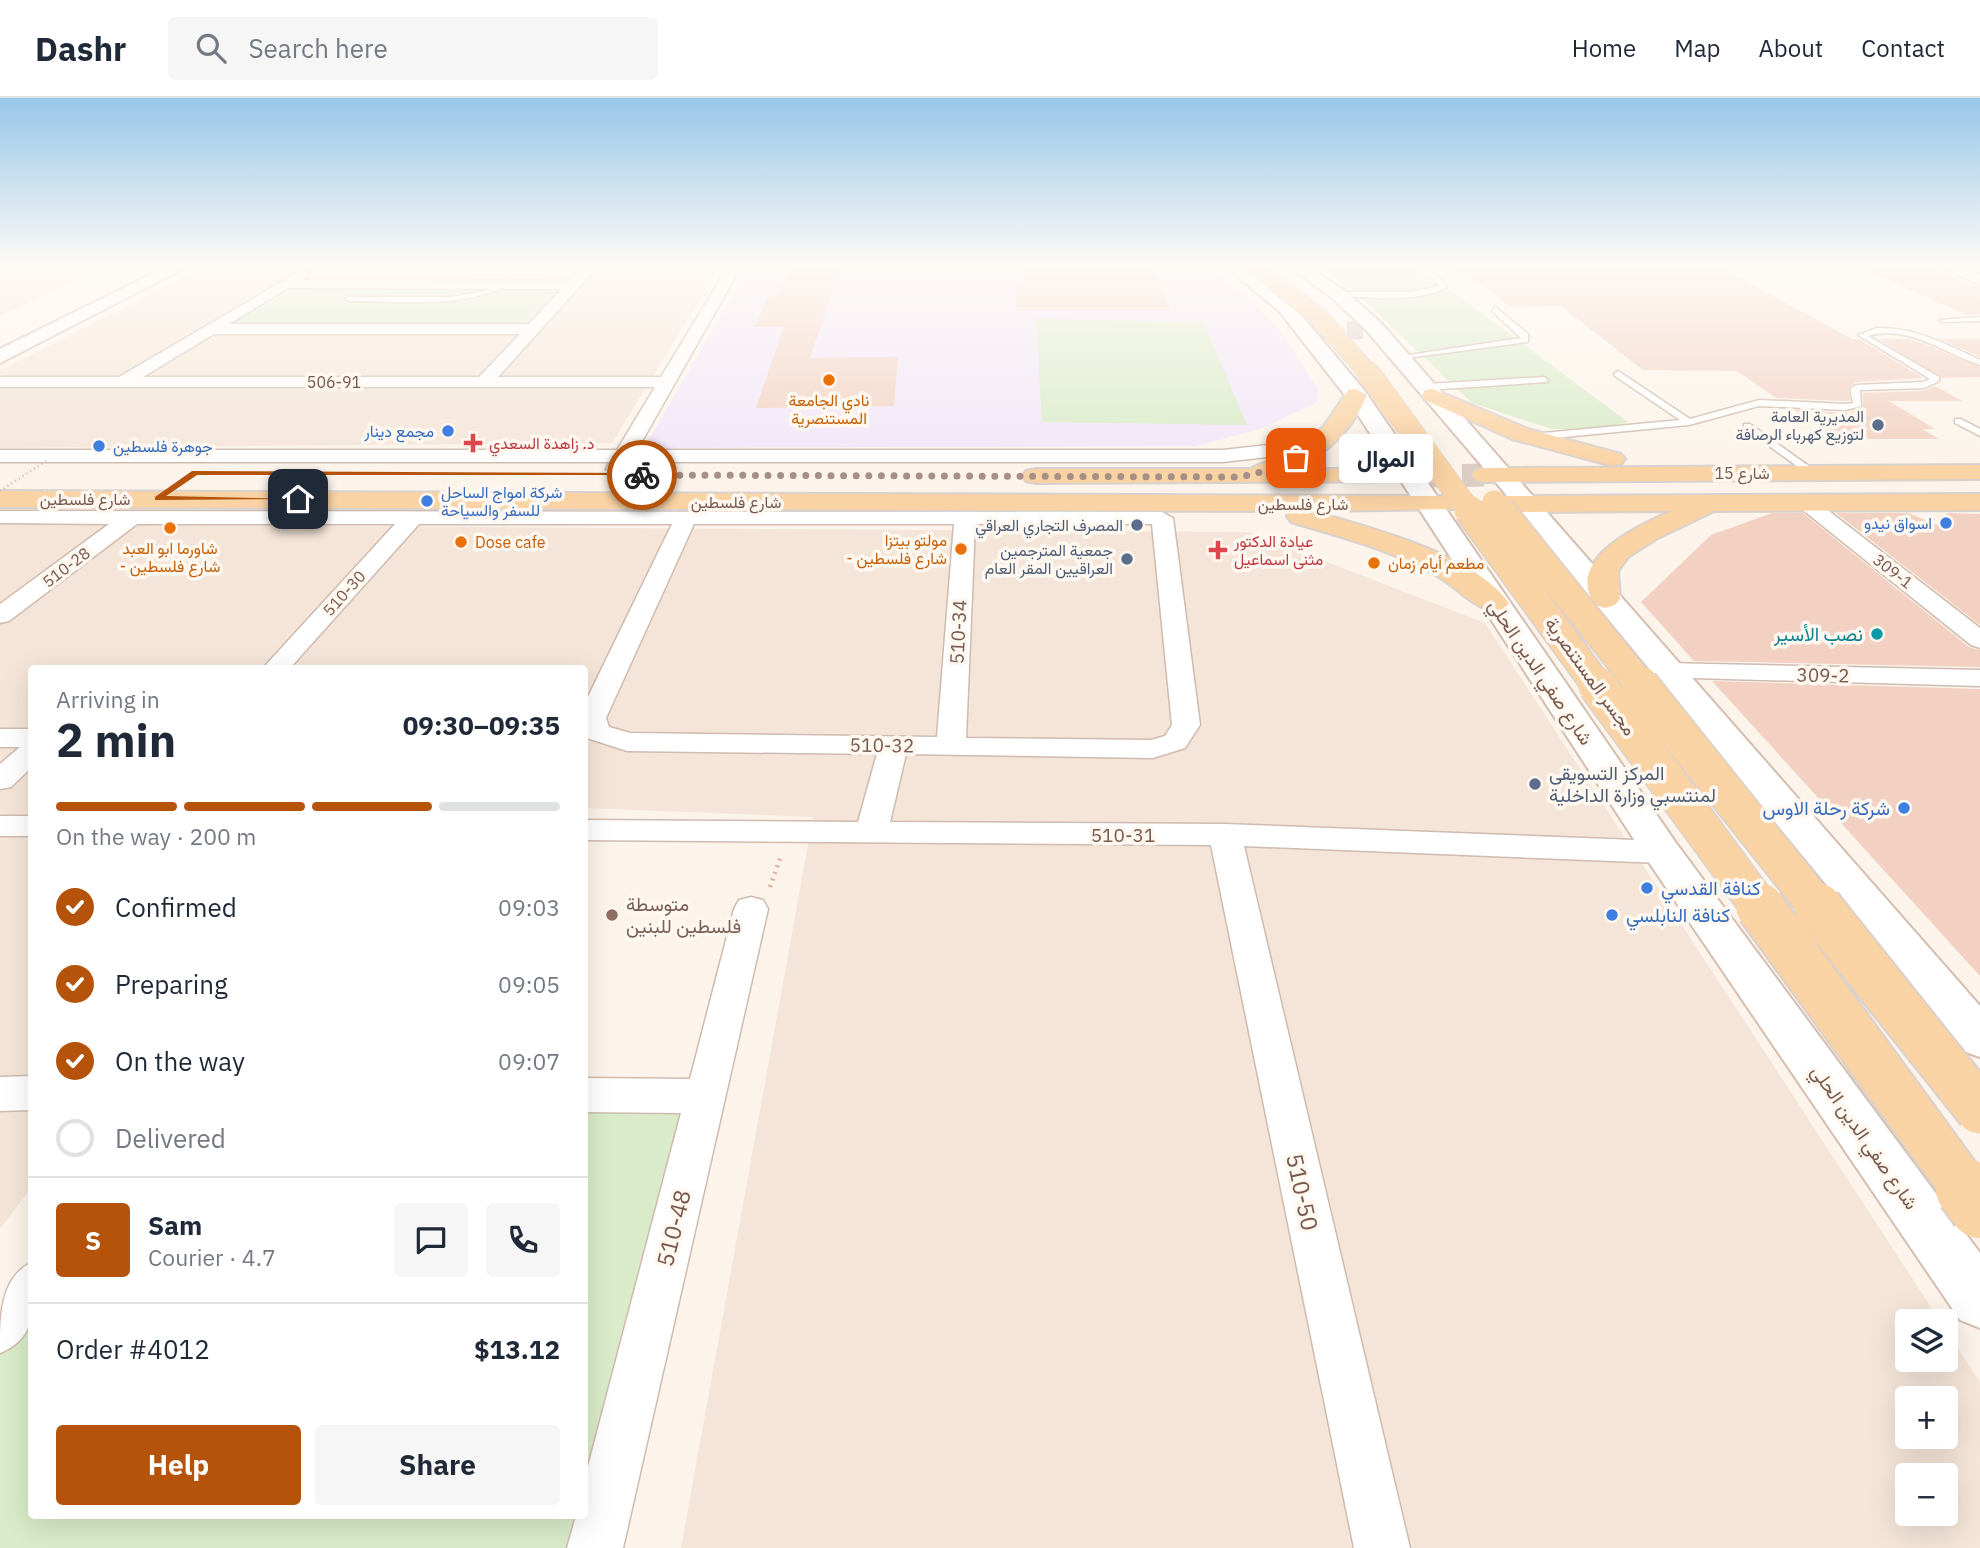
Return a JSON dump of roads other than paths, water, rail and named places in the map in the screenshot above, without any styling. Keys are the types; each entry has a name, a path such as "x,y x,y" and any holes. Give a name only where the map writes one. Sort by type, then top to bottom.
{"main road":[{"name":"مجسر المستنصرية","path":"1335,333 1376,383 1980,1208"},
{"name":"مجسر المستنصرية","path":"1356,333 1372,349 1980,1110"},
{"path":"1429,391 1463,412 1527,438 1615,459 1716,473"},
{"path":"1241,477 1273,469 1313,446 1341,424 1350,412 1356,395"},
{"name":"شارع فلسطين","path":"0,474 195,473 619,464 1241,477 1429,490"},
{"name":"شارع 15","path":"1505,489 1716,473 1980,472"},
{"path":"158,499 195,473"},
{"name":"شارع 15","path":"1505,489 1749,503 1980,502"},
{"name":"شارع فلسطين","path":"0,499 1254,504 1429,490"},
{"path":"1605,599 1603,572 1610,558 1630,544 1679,517 1709,506 1749,503"},
{"path":"1162,518 1178,517 1221,504"},
{"path":"1254,504 1324,523 1419,556 1475,585 1494,603"}],"street":[{"path":"0,356 47,333"},
{"path":"123,382 206,333"},
{"path":"484,382 530,333"},
{"path":"619,464 696,333"},
{"name":"شارع صفي الدين الحلي","path":"1314,333 1356,395 1429,490 1494,603 1662,852 1980,1300"},
{"path":"1373,333 1400,357 1505,489 1605,599 1980,1038"},
{"name":"506-91","path":"0,382 667,382"},
{"path":"0,456 619,464 1223,456 1313,446"},
{"name":"309-1","path":"1805,502 1980,640"},
{"path":"0,517 1162,518"},
{"name":"510-28","path":"0,616 132,517"},
{"name":"510-30","path":"279,665 413,517"},
{"name":"510-32","path":"686,518 592,718 597,732 627,742 1153,749 1175,741 1186,725 1162,518"},
{"name":"510-34","path":"951,746 965,518"},
{"name":"309-2","path":"1666,671 1980,678"},
{"path":"0,738 28,738"},
{"path":"871,833 894,745"},
{"path":"0,780 28,755"},
{"path":"0,826 28,826"},
{"name":"510-31","path":"588,831 1225,835 1662,852"},
{"name":"510-50","path":"1225,835 1382,1548"},
{"name":"510-48","path":"595,1548 751,909"},
{"path":"0,1094 28,1093"},
{"path":"588,1095 705,1096"},
{"path":"0,1329 28,1290"}],"lane":[{"path":"1400,357 1525,340 1521,333"},
{"path":"1527,438 1689,422 1759,403 1846,407 1858,404 1854,389 1859,387 1925,385 1936,379 1862,335 1869,333"},
{"path":"1908,333 1980,362"},
{"path":"1618,374 1689,422"},
{"path":"1429,391 1545,380"},
{"path":"1958,421 1980,433"},
{"path":"1747,426 1812,472"}],"tunnel":[{"path":"1428,476 1484,475"}],"place":[{"name":"نادي الجامعة المستنصرية","path":"829,380"},
{"name":"المديرية العامة لتوزيع كهرباء الرصافة","path":"1878,425"},
{"name":"مجمع دينار","path":"448,431"},
{"name":"د. زاهدة السعدي","path":"473,443"},
{"name":"جوهرة فلسطين","path":"99,446"},
{"name":"الموال","path":"1296,458"},
{"name":"شركة امواج الساحل للسفر والسياحة","path":"427,501"},
{"name":"اسواق نيدو","path":"1946,523"},
{"name":"المصرف التجاري العراقي","path":"1137,525"},
{"name":"شاورما ابو العبد - شارع فلسطين","path":"170,528"},
{"name":"Dose cafe","path":"461,542"},
{"name":"مولتو بيتزا - شارع فلسطين","path":"961,549"},
{"name":"عيادة الدكتور مثنى اسماعيل","path":"1218,550"},
{"name":"جمعية المترجمين العراقيين المقر العام","path":"1127,559"},
{"name":"مطعم أيام زمان","path":"1374,563"},
{"name":"نصب الأسير","path":"1877,634"},
{"name":"المركز التسويقي لمنتسبي وزارة الداخلية","path":"1535,784"},
{"name":"شركة رحلة الاوس","path":"1904,808"},
{"name":"كنافة القدسي","path":"1647,888"},
{"name":"متوسطة فلسطين للبنين","path":"612,915"},
{"name":"كنافة النابلسي","path":"1612,915"}]}
